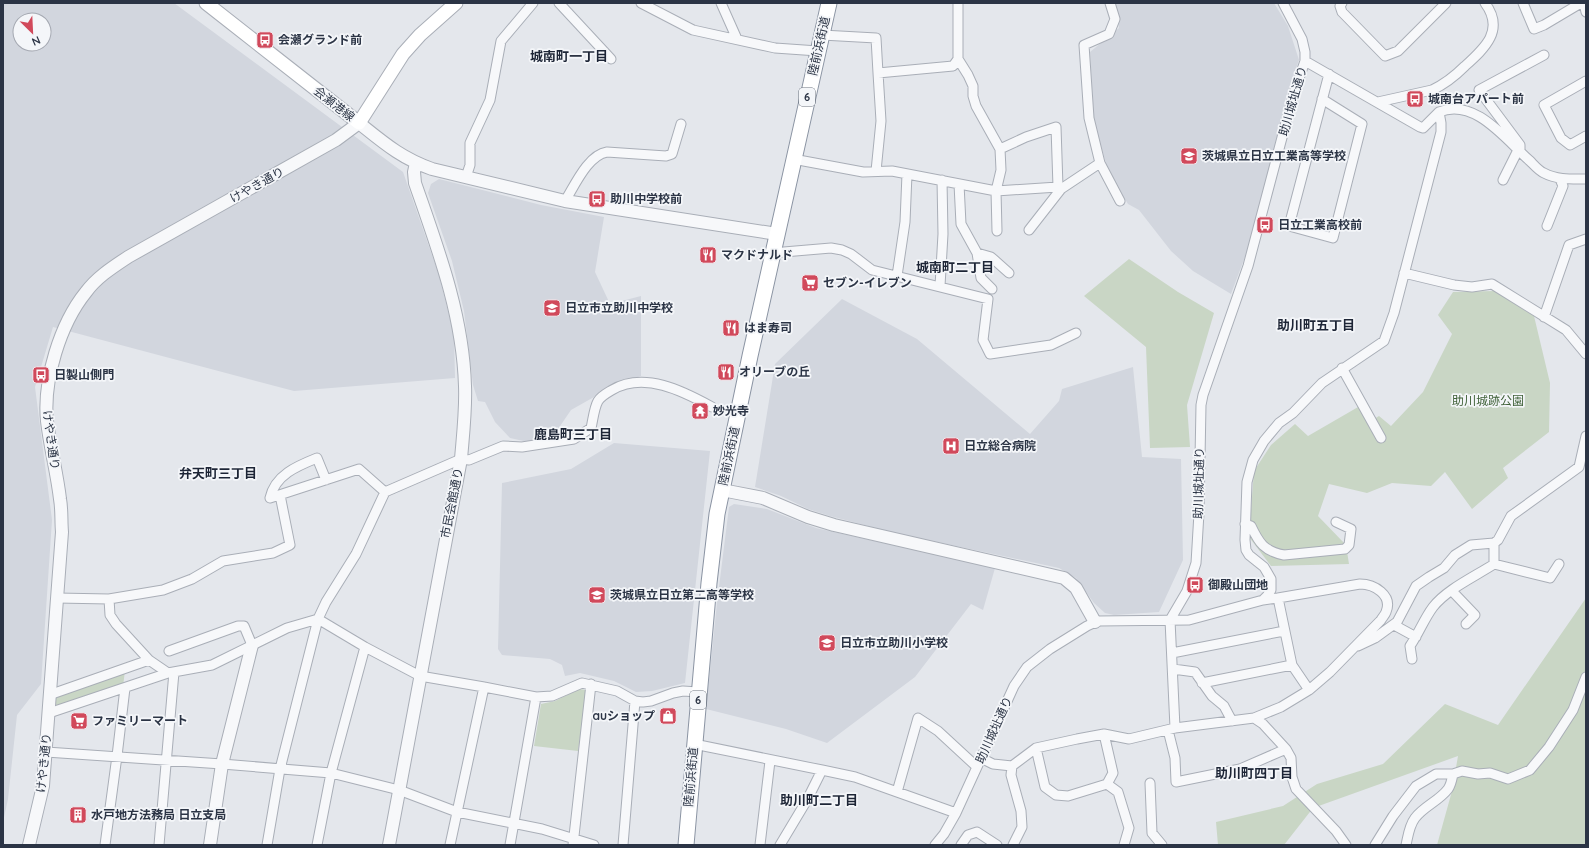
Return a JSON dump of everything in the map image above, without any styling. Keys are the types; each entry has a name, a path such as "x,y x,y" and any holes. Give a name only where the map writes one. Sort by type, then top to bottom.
{"highway":[{"name":"陸前浜街道","path":"686,845 698,692 712,554 722,490 772,253 829,3"}],"main road":[{"name":"会瀬港線","path":"206,3 359,123 404,54 420,34 456,3"}],"street":[{"path":"466,176 470,165 470,143 490,100 501,41 533,3"},
{"path":"559,3 612,59"},
{"path":"641,3 693,30 775,48 818,51"},
{"path":"721,3 737,39"},
{"path":"958,3 958,59 973,86 973,96 976,106 1000,149 1001,170 996,190 997,231"},
{"path":"1110,3 1115,19 1109,34 1084,45 1089,118 1100,163 1120,201"},
{"name":"助川城址通り","path":"935,845 944,834 956,813 1014,686 1027,667 1050,649 1095,622 1170,620 1187,591 1196,563 1199,513 1202,395 1248,266 1293,96 1305,61 1306,52 1302,39 1284,3"},
{"path":"1342,3 1340,6 1346,18 1385,56 1398,51 1446,3"},
{"path":"1378,102 1432,90 1447,82 1481,52 1493,31 1492,16 1485,3"},
{"path":"1523,3 1534,29 1583,3 1586,12"},
{"path":"822,35 876,38 881,121 876,172"},
{"path":"1502,180 1519,151 1520,146 1479,90 1544,55"},
{"path":"878,73 942,68 953,66 958,59"},
{"path":"1305,61 1423,128 1439,112 1446,110 1461,109 1478,115 1491,124 1543,173 1560,179 1586,179"},
{"path":"1322,99 1362,124 1333,238 1289,226 1322,99 1329,74"},
{"path":"1586,80 1544,105 1561,138 1570,145 1586,136"},
{"path":"1263,600 1268,596 1271,590 1271,579 1264,567 1249,555 1246,550 1245,524 1247,482 1252,460 1264,441 1279,424 1293,413 1322,383 1342,368 1384,341 1390,325 1441,132 1439,112"},
{"path":"359,123 397,153 432,169 565,201 777,234"},
{"name":"けやき通り","path":"29,845 43,786 62,532 60,500 47,421 47,392 49,377 66,325 76,305 86,291 98,278 128,257 336,140 359,123"},
{"path":"565,201 592,159 600,153 607,152 666,156 672,154 681,124"},
{"path":"1000,149 1026,136 1056,127 1058,190"},
{"path":"793,159 863,172 892,171 996,190 1058,190"},
{"name":"市民会館通り","path":"389,845 461,459 466,386 458,324 452,295 415,183 414,172 416,163"},
{"path":"1029,230 1058,190 1100,163"},
{"path":"897,276 905,222 907,174"},
{"path":"1547,226 1563,186 1560,179"},
{"path":"940,286 943,234 942,180"},
{"path":"959,184 961,224 977,253 981,278 992,289"},
{"path":"1544,317 1569,245 1586,239"},
{"path":"772,253 831,248 842,250 851,254 872,270 988,299 983,340 990,354 1051,345 1076,333"},
{"path":"977,253 991,257 1009,274"},
{"path":"1404,273 1454,285 1472,287 1492,284 1566,330 1586,354"},
{"path":"1342,368 1380,438"},
{"path":"266,845 280,769 318,619 356,554 385,492 461,459 469,460 503,446 522,448 574,439 591,428 597,401 603,395 618,386 640,381 670,388 712,407"},
{"path":"1353,648 1375,638 1394,625 1408,603 1416,586 1429,576 1444,568 1455,555 1472,545 1494,543 1498,540 1511,516 1579,466 1586,436"},
{"path":"326,480 317,458 292,469 279,480 272,489 270,498 280,495 326,480 359,469 385,492"},
{"path":"722,490 769,500 808,517 834,525 1064,578 1076,588 1095,622"},
{"path":"57,598 109,599 163,590 192,579 223,561 273,553 290,545 280,495"},
{"path":"1245,524 1251,526 1260,544 1277,554 1284,555 1345,549 1348,545 1351,529 1336,522"},
{"path":"1494,543 1494,564"},
{"path":"1412,659 1410,646 1416,637 1423,620 1435,605 1452,591 1494,564 1550,578 1559,564"},
{"path":"897,792 918,718 938,731 979,763 1012,766 1036,748 1104,734 1129,739 1172,729 1254,718 1281,708 1309,690 1330,672 1381,620 1386,612 1387,604 1385,597 1375,586 1360,584 1263,600 1196,618 1170,620 1173,669 1172,729 1176,758 1176,782 1240,769 1286,749"},
{"path":"1452,591 1475,615 1466,624"},
{"path":"1278,598 1292,665 1309,690"},
{"path":"109,599 110,615 116,624 148,660 171,672"},
{"path":"49,713 171,672 212,665 287,628 318,619 365,647 420,676 536,697 552,696 582,683 617,691 636,701 651,701 683,691 698,692"},
{"path":"1394,625 1416,637"},
{"path":"169,651 238,626 244,626 252,645 222,764 210,845"},
{"path":"1172,653 1284,631"},
{"path":"317,845 330,773 365,647"},
{"path":"49,695 148,660"},
{"path":"1202,683 1292,665"},
{"path":"1173,669 1195,672 1212,696 1224,706 1232,721"},
{"path":"160,845 171,672"},
{"path":"1375,845 1392,816 1416,786 1436,774 1453,774 1462,772 1478,774 1490,773 1508,778 1530,770 1549,747 1573,710 1586,677"},
{"path":"573,842 591,684"},
{"path":"450,845 484,687"},
{"path":"105,845 125,688"},
{"path":"510,845 536,697"},
{"path":"623,845 636,701"},
{"path":"1254,718 1263,724 1286,749 1291,758 1292,777 1296,789 1336,831 1346,845"},
{"path":"1036,748 1045,787 1056,794 1068,796 1107,784 1113,773 1104,734"},
{"path":"694,744 770,761 855,777 956,813"},
{"path":"46,752 117,756 330,773 399,790 457,812 542,828 573,842 594,845"},
{"path":"760,845 770,761"},
{"path":"1012,766 1011,775 1021,811 1022,827 1013,845"},
{"path":"780,845 807,800 822,770"},
{"path":"1406,845 1409,829 1415,818 1424,809 1437,801 1449,788 1453,774"},
{"path":"1150,783 1152,833 1162,845"},
{"path":"1107,784 1118,792 1129,828 1124,845"},
{"path":"961,845 968,835 977,832 997,845"}],"shaded area":[{"path":"3,3 174,3 403,172 439,275 454,335 455,378 294,391 53,327 35,387 52,520 41,684 17,715 8,799 3,822"},
{"name":"茨城県立日立工業高等学校","path":"1114,3 1274,3 1288,26 1299,60 1286,97 1278,137 1249,246 1231,294 1193,271 1171,251 1139,210 1128,204 1109,174 1094,121 1090,52 1119,28"},
{"name":"日立市立助川中学校","path":"439,179 541,205 604,217 595,272 610,304 641,296 641,376 617,384 571,410 554,435 528,442 510,438 495,422 485,402 478,401 473,385 464,311 452,261 428,193 431,184"},
{"name":"日立総合病院","path":"842,299 917,339 1030,434 1059,401 1062,389 1133,367 1142,457 1181,459 1183,560 1159,612 1114,615 1105,613 1094,603 1076,578 1059,568 895,533 830,516 808,509 781,496 755,487 775,364"},
{"name":"茨城県立日立第二高等学校","path":"614,443 710,451 685,683 652,691 636,692 614,681 580,673 565,676 562,665 550,659 502,655 498,649 502,483 571,469"},
{"name":"日立市立助川小学校","path":"734,504 767,509 816,528 995,568 983,610 971,604 915,677 827,743 786,729 706,709 729,507"}],"green space":[{"path":"1129,259 1178,292 1214,313 1187,405 1190,447 1150,448 1146,347 1084,296"},
{"name":"助川城跡公園","path":"1494,291 1534,316 1550,383 1549,432 1503,468 1508,478 1472,509 1445,472 1431,486 1392,483 1367,493 1329,484 1318,516 1346,545 1349,564 1271,566 1249,537 1254,471 1271,445 1295,424 1308,436 1365,403 1374,419 1379,416 1391,426 1423,392 1452,334 1438,315 1453,292"},
{"path":"1586,598 1586,845 1437,845 1452,791 1458,756 1313,808 1284,845 1218,845 1216,822 1283,806 1317,784 1383,764 1445,704 1498,725"},
{"path":"125,670 123,687 50,711 51,696"},
{"path":"579,689 587,690 578,751 534,746 541,704 555,701"}],"place":[{"name":"会瀬グランド前","path":"265,40"},
{"name":"城南台アパート前","path":"1415,99"},
{"name":"茨城県立日立工業高等学校","path":"1189,156"},
{"name":"助川中学校前","path":"597,199"},
{"name":"日立工業高校前","path":"1265,225"},
{"name":"マクドナルド","path":"708,255"},
{"name":"セブン-イレブン","path":"810,283"},
{"name":"日立市立助川中学校","path":"552,308"},
{"name":"はま寿司","path":"731,328"},
{"name":"オリーブの丘","path":"726,372"},
{"name":"日製山側門","path":"41,375"},
{"name":"妙光寺","path":"700,411"},
{"name":"日立総合病院","path":"951,446"},
{"name":"御殿山団地","path":"1195,585"},
{"name":"茨城県立日立第二高等学校","path":"597,595"},
{"name":"日立市立助川小学校","path":"827,643"},
{"name":"auショップ","path":"668,716"},
{"name":"ファミリーマート","path":"79,721"},
{"name":"水戸地方法務局 日立支局","path":"78,815"}],"district":[{"name":"城南町一丁目","path":"569,56"},
{"name":"城南町二丁目","path":"955,267"},
{"name":"助川町五丁目","path":"1316,325"},
{"name":"鹿島町三丁目","path":"573,434"},
{"name":"弁天町三丁目","path":"218,473"},
{"name":"助川町四丁目","path":"1254,773"},
{"name":"助川町二丁目","path":"819,800"}]}
